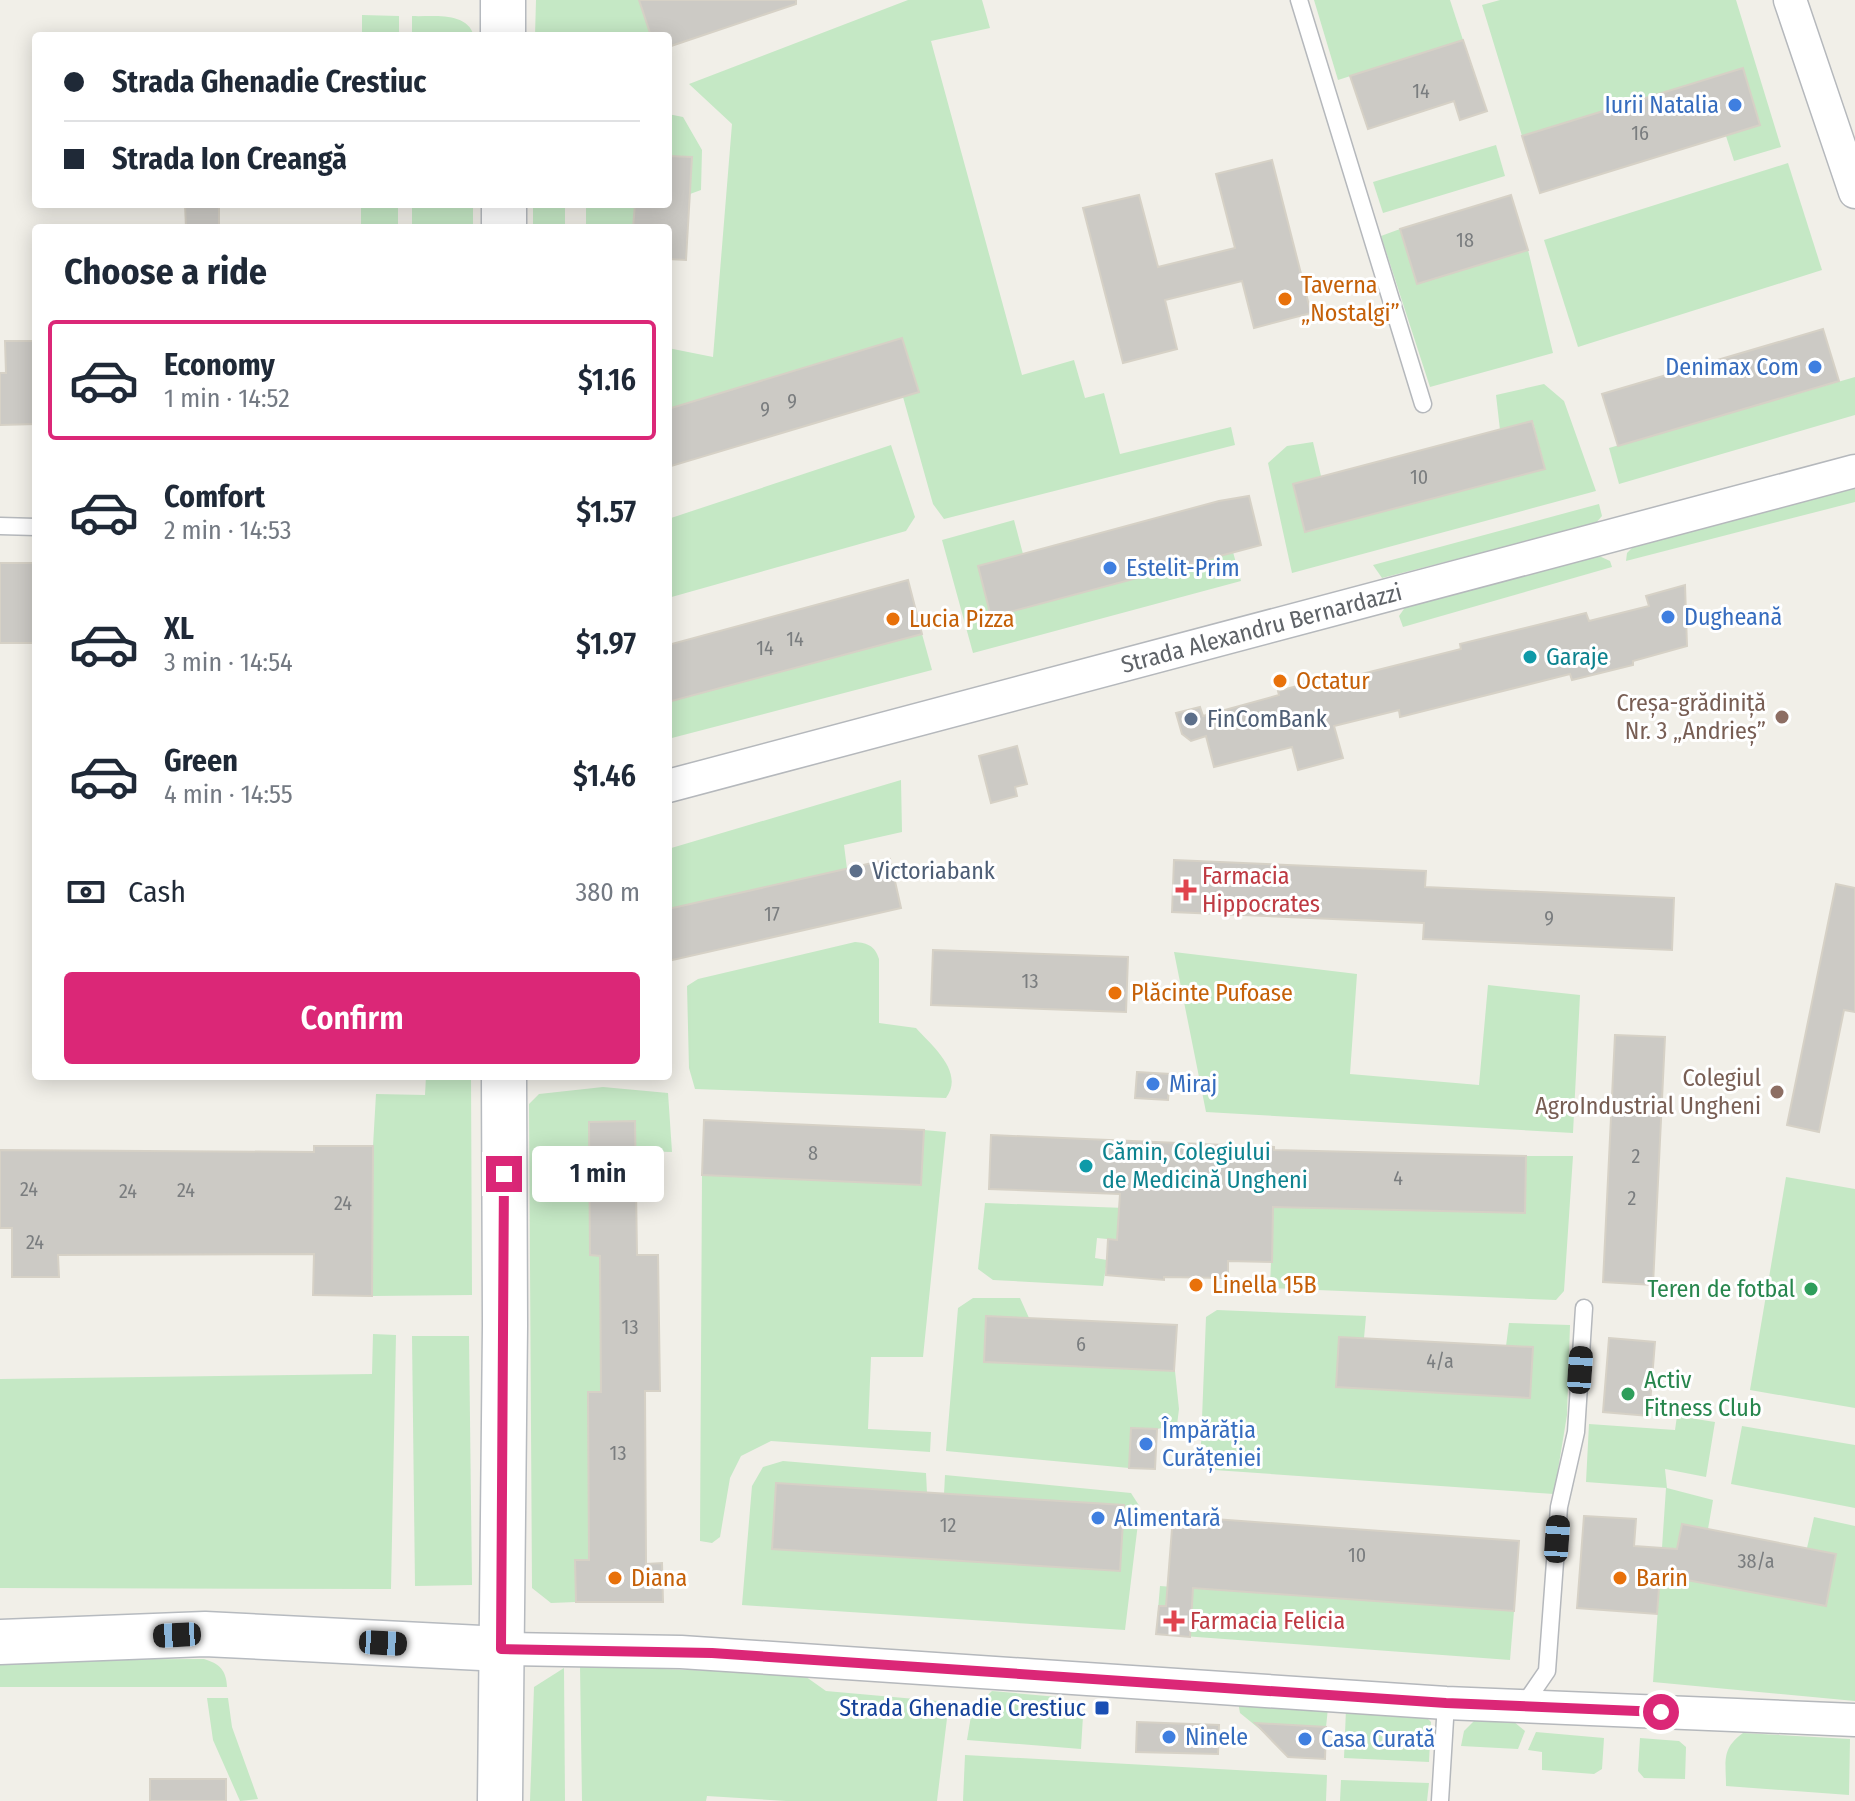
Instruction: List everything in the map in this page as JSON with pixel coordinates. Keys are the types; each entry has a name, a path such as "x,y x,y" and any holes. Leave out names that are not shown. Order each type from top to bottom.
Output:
{"street":[{"path":"503,0 503,32"},
{"path":"1790,0 1855,192"},
{"name":"Strada Alexandru Bernardazzi","path":"672,785 1855,471"},
{"path":"500,1801 504,1080"},
{"path":"0,1642 205,1634 501,1649 681,1652 1446,1703 1855,1720"}],"lane":[{"path":"1299,0 1423,404"},
{"path":"0,526 32,527"},
{"path":"1523,1706 1547,1671 1559,1507 1576,1432 1584,1308"},
{"path":"1440,1801 1446,1703"}],"green space":[{"path":"536,0 642,0 639,1 650,32 535,32"},
{"path":"908,0 982,0 990,28 931,41 1022,375 1074,360 1085,398 1104,393 1120,454 1231,427 1235,445 944,519 933,504 903,397 919,391 902,339 672,408 672,349 713,357 732,124 689,84"},
{"path":"1314,0 1450,0 1463,40 1338,80"},
{"path":"1500,0 1736,0 1781,147 1734,161 1726,136 1760,125 1742,68 1522,136 1482,5"},
{"path":"362,15 399,16 399,32 362,32"},
{"path":"412,16 439,16 464,22 472,32 412,32"},
{"path":"672,115 683,117 702,150 701,190 690,194 692,157 672,156"},
{"path":"1496,145 1505,176 1383,213 1373,182"},
{"path":"1788,163 1822,270 1578,347 1544,240"},
{"path":"361,208 398,208 398,224 361,224"},
{"path":"412,208 473,208 473,224 412,224"},
{"path":"533,208 565,208 565,224 533,224"},
{"path":"586,208 635,208 633,224 586,224"},
{"path":"1400,229 1417,283 1528,250 1553,353 1430,387 1381,236"},
{"path":"1855,377 1855,415 1619,484 1609,448"},
{"path":"1544,384 1564,401 1596,491 1292,573 1268,463 1287,446 1313,442 1321,476 1293,484 1305,531 1545,468 1533,422 1500,430 1496,395"},
{"path":"891,445 915,517 906,531 672,597 672,518"},
{"path":"1855,487 1855,502 1626,561 1627,553 1636,544"},
{"path":"1599,504 1602,516 1595,524 1382,578 1373,565"},
{"path":"1014,520 1023,554 978,566 992,617 1233,552 1241,581 973,653 942,540"},
{"path":"1597,555 1610,561 1612,567 1403,627 1399,616 1406,606"},
{"path":"922,634 932,670 672,738 672,701"},
{"path":"901,780 902,832 844,845 847,869 672,908 672,848"},
{"path":"855,942 870,946 879,959 879,1023 916,1028 930,1043 944,1060 952,1079 946,1098 695,1089 689,1068 687,986 698,979"},
{"path":"1174,952 1357,974 1350,1074 1479,1085 1488,985 1580,995 1573,1133 1206,1112"},
{"path":"426,1080 471,1080 472,1295 372,1296 376,1094 425,1095"},
{"path":"603,1087 668,1093 672,1152 636,1151 635,1121 589,1122 590,1255 600,1256 601,1392 588,1393 589,1526 604,1560 575,1560 576,1602 551,1603 532,1588 529,1104 539,1094"},
{"path":"924,1130 946,1132 923,1357 871,1357 868,1429 931,1432 930,1452 771,1441 741,1456 730,1478 720,1537 712,1543 700,1541 702,1175 921,1185"},
{"path":"1526,1156 1573,1156 1564,1291 1556,1300 1270,1288 1273,1207 1525,1212"},
{"name":"Teren de fotbal","path":"1786,1177 1855,1189 1855,1408 1750,1390"},
{"path":"985,1203 1180,1210 1118,1228 1117,1240 1097,1238 1095,1258 1107,1260 1103,1286 993,1280 978,1269"},
{"path":"973,1298 1020,1298 1029,1318 986,1316 984,1362 1175,1371 1179,1409 1177,1425 1157,1429 1131,1428 1129,1468 946,1451 958,1308"},
{"path":"1217,1310 1366,1316 1364,1338 1339,1337 1336,1386 1530,1398 1533,1348 1506,1346 1509,1323 1570,1325 1567,1415 1554,1494 1200,1469 1206,1317"},
{"path":"373,1334 396,1335 391,1589 0,1588 0,1379 372,1374"},
{"path":"412,1336 469,1336 472,1585 415,1586"},
{"path":"1677,1416 1715,1422 1706,1477 1665,1469 1667,1488 1713,1500 1708,1529 1672,1577 1826,1606 1836,1554 1807,1548 1814,1517 1855,1526 1855,1701 1653,1682 1666,1488 1586,1482 1589,1424 1675,1430"},
{"path":"1742,1426 1855,1445 1855,1508 1731,1484"},
{"path":"783,1461 926,1473 927,1493 773,1549 1119,1571 1123,1505 944,1494 945,1475 1131,1493 1140,1507 1125,1630 742,1605 752,1486 763,1467"},
{"path":"1160,1586 1514,1611 1510,1660 1156,1634"},
{"path":"204,1659 221,1668 227,1687 0,1687 0,1660"},
{"path":"580,1666 802,1674 826,1691 949,1702 937,1801 786,1801 707,1796 706,1801 582,1801"},
{"path":"564,1668 565,1801 530,1801 534,1687"},
{"path":"992,1691 1058,1697 1062,1713 1083,1716 1081,1749 967,1740 972,1710"},
{"path":"207,1698 228,1698 232,1727 258,1799 240,1801 213,1740"},
{"path":"1238,1702 1328,1708 1326,1727 1268,1724 1267,1735 1240,1713"},
{"path":"1346,1709 1422,1713 1431,1722 1429,1762 1344,1758"},
{"path":"1478,1717 1508,1717 1525,1731 1518,1749 1461,1746 1464,1731"},
{"path":"1536,1732 1604,1738 1602,1769 1594,1774 1542,1770 1542,1752 1528,1750"},
{"path":"1743,1733 1850,1739 1849,1795 1726,1786 1728,1750"},
{"path":"1640,1738 1679,1741 1686,1747 1685,1779 1644,1778 1638,1771"},
{"path":"965,1755 1327,1775 1326,1801 963,1801"},
{"path":"1341,1780 1429,1783 1427,1801 1340,1801"}],"building":[{"path":"639,0 796,0 796,4 672,46 672,32 650,32"},
{"path":"1463,40 1487,111 1460,120 1454,101 1368,129 1350,76"},
{"path":"1743,68 1760,125 1540,193 1522,136"},
{"path":"672,156 692,157 686,260 672,259 672,224 633,224 635,208 672,208"},
{"path":"1272,160 1311,313 1254,328 1242,281 1165,300 1177,349 1123,363 1083,208 1139,195 1158,267 1235,248 1216,174"},
{"path":"1511,195 1528,250 1417,284 1400,229"},
{"path":"185,208 219,208 219,224 186,224"},
{"path":"1823,329 1839,381 1618,446 1602,394"},
{"path":"902,338 919,392 672,466 672,408"},
{"path":"5,341 32,341 32,424 0,425 0,373 6,373"},
{"path":"1532,421 1545,469 1305,532 1293,484"},
{"path":"1249,496 1261,545 991,617 978,566 1219,501"},
{"path":"0,563 32,563 32,643 0,643"},
{"path":"908,580 922,634 672,701 672,644"},
{"path":"1685,585 1687,646 1633,661 1633,665 1572,680 1570,674 1400,717 1399,710 1334,726 1343,758 1298,770 1292,747 1214,767 1206,736 1191,741 1182,734 1176,713 1200,707 1203,716 1279,695 1278,691 1309,683 1310,687 1461,649 1460,644 1586,613 1589,621 1649,606 1646,596"},
{"path":"1017,746 1027,784 1015,787 1017,796 991,803 979,756"},
{"path":"890,859 901,908 672,960 672,908"},
{"path":"1174,860 1426,871 1425,887 1674,898 1672,950 1423,939 1424,923 1172,912"},
{"path":"1836,884 1855,888 1855,1012 1844,1010 1819,1132 1787,1125"},
{"path":"933,950 1128,957 1126,1012 931,1005"},
{"path":"1615,1035 1665,1037 1653,1285 1603,1282"},
{"path":"1137,1072 1170,1074 1168,1100 1135,1098"},
{"path":"704,1120 924,1130 921,1185 702,1175"},
{"path":"635,1121 637,1255 658,1255 660,1391 645,1391 646,1564 662,1563 663,1602 576,1602 575,1560 589,1560 588,1392 601,1392 600,1256 590,1255 589,1122"},
{"path":"991,1135 1274,1147 1274,1150 1526,1156 1525,1213 1273,1207 1272,1262 1228,1261 1228,1278 1164,1277 1164,1280 1106,1275 1108,1239 1117,1240 1120,1194 989,1189"},
{"path":"314,1146 373,1146 372,1296 313,1295 314,1254 58,1255 59,1277 12,1277 12,1228 0,1228 0,1150 314,1152"},
{"path":"986,1316 1177,1325 1174,1371 984,1362"},
{"path":"1339,1337 1533,1347 1530,1398 1336,1387"},
{"path":"1609,1338 1655,1342 1649,1416 1603,1412"},
{"path":"1131,1428 1157,1429 1155,1469 1129,1468"},
{"path":"776,1483 1124,1505 1120,1571 772,1549"},
{"path":"1173,1516 1519,1541 1514,1611 1193,1588 1190,1637 1156,1634 1159,1606 1166,1606"},
{"path":"1584,1516 1636,1519 1634,1546 1677,1549 1682,1524 1836,1554 1826,1606 1660,1575 1657,1614 1577,1608"},
{"path":"1137,1722 1219,1725 1218,1754 1136,1752"},
{"path":"1255,1723 1326,1727 1325,1759 1288,1757"},
{"path":"150,1779 226,1779 226,1801 150,1801"}],"place":[{"name":"Iurii Natalia","path":"1735,105"},
{"name":"Taverna „Nostalgi”","path":"1285,299"},
{"name":"Denimax Com","path":"1815,367"},
{"name":"Estelit-Prim","path":"1110,568"},
{"name":"Dugheană","path":"1668,617"},
{"name":"Lucia Pizza","path":"893,619"},
{"name":"Garaje","path":"1530,657"},
{"name":"Octatur","path":"1280,681"},
{"name":"Creșa-grădiniță Nr. 3 „Andrieș”","path":"1782,717"},
{"name":"FinComBank","path":"1191,719"},
{"name":"Victoriabank","path":"856,871"},
{"name":"Farmacia Hippocrates","path":"1186,890"},
{"name":"Plăcinte Pufoase","path":"1115,993"},
{"name":"Miraj","path":"1153,1084"},
{"name":"Colegiul AgroIndustrial Ungheni","path":"1777,1092"},
{"name":"Cămin, Colegiului de Medicină Ungheni","path":"1086,1166"},
{"name":"Linella 15B","path":"1196,1285"},
{"name":"Teren de fotbal","path":"1811,1289"},
{"name":"Activ Fitness Club","path":"1628,1394"},
{"name":"Împărăția Curățeniei","path":"1146,1444"},
{"name":"Alimentară","path":"1098,1518"},
{"name":"Diana","path":"615,1578"},
{"name":"Barin","path":"1620,1578"},
{"name":"Farmacia Felicia","path":"1174,1621"},
{"name":"Strada Ghenadie Crestiuc","path":"1102,1708"},
{"name":"Ninele","path":"1169,1737"},
{"name":"Casa Curată","path":"1305,1739"}],"route":[{"path":"504,1174 501,1649 712,1653 1446,1703 1661,1712"}]}
